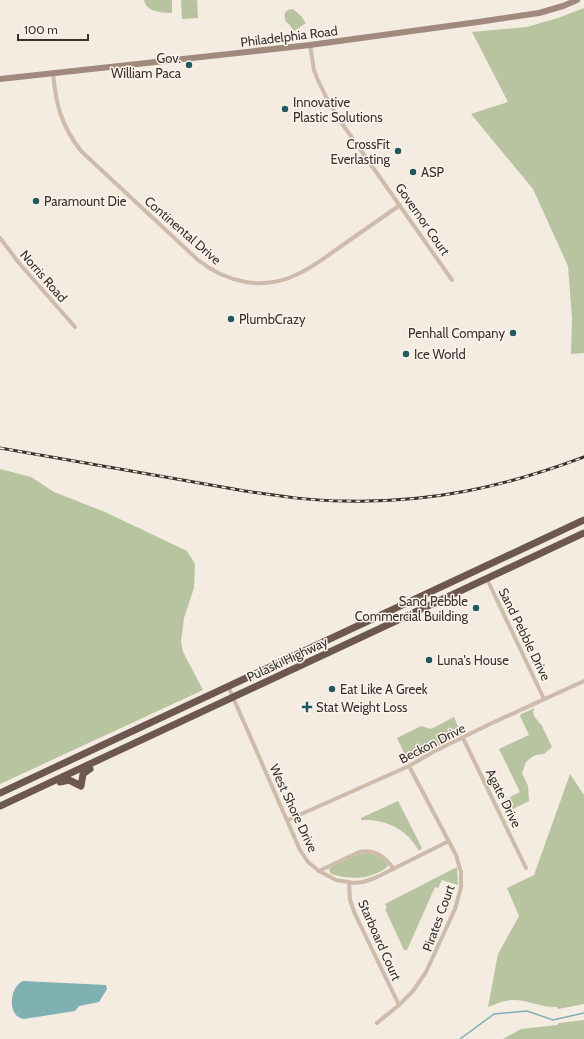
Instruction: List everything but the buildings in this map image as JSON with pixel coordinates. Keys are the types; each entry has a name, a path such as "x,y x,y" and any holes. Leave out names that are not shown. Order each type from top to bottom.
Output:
{"highway":[{"name":"Pulaski Highway","path":"0,793 584,520"},
{"name":"Pulaski Highway","path":"0,806 584,533"},
{"path":"19,798 31,796 64,780 69,780 81,786 83,774 86,771 110,760 113,754"}],"main road":[{"name":"Philadelphia Road","path":"0,79 310,45 528,15 551,10 577,0"}],"street":[{"name":"Governor Court","path":"310,45 314,70 328,101 452,280"},
{"name":"Continental Drive","path":"53,73 60,115 71,138 81,151 198,260 208,268 225,276 242,281 260,283 276,282 297,275 314,265 400,205"},
{"name":"Norris Road","path":"0,238 26,273 75,327"},
{"name":"Sand Pebble Drive","path":"487,579 544,698"},
{"name":"Beckon Drive","path":"288,820 409,766 433,752 544,698 584,681"},
{"name":"West Shore Drive","path":"228,686 305,858 319,872 336,880 348,882 369,880 394,869 448,840"},
{"name":"Agate Drive","path":"463,738 526,868"},
{"name":"Pirates Court","path":"377,1023 413,991 426,972 458,901 461,887 461,872 456,854 409,766"},
{"path":"319,872 355,854 365,851 376,852 381,855 394,869"},
{"name":"Starboard Court","path":"348,882 350,900 399,1005"}],"green space":[{"path":"144,0 172,0 172,13 155,11 145,4"},
{"path":"181,0 197,0 198,18 182,19"},
{"path":"584,8 584,353 571,354 572,319 568,266 533,189 471,114 508,102 472,32 527,27 558,18"},
{"path":"293,9 306,23 294,31 286,22 285,17 286,11"},
{"path":"0,469 31,477 54,492 105,512 187,551 195,564 194,588 184,618 181,642 183,652 203,690 0,784"},
{"path":"535,708 533,711 534,716 542,726 552,747 544,754 536,755 526,762 522,773 528,786 529,801 509,811 504,800 520,792 499,749 529,735 520,716 521,714"},
{"path":"454,717 460,731 465,729 466,732 408,761 397,738 421,726 431,729"},
{"path":"570,774 584,795 584,1004 558,1009 557,1007 513,1000 503,1001 488,1007 498,954 519,916 507,888 534,875"},
{"path":"398,801 422,848 419,851 414,843 402,831 395,827 379,821 361,820 361,818"},
{"path":"367,853 379,856 388,864 388,866 382,871 361,878 331,874 329,870 331,867 359,854"},
{"path":"457,867 458,885 442,880 438,888 435,887 407,950 404,950 385,909 387,908 385,904"},
{"path":"584,1020 584,1039 503,1039 521,1029"}],"water":[{"path":"23,981 106,985 107,989 99,1002 79,1006 75,1011 24,1019 15,1013 12,1002 15,989 18,984"}],"waterway":[{"path":"460,1039 494,1014 527,1011 553,1020 584,1013"}],"railway":[{"path":"0,448 245,491 332,501 407,499 467,491 525,477 584,457"}],"place":[{"name":"Gov. William Paca","path":"189,65"},
{"name":"Innovative Plastic Solutions","path":"285,109"},
{"name":"CrossFit Everlasting","path":"398,151"},
{"name":"ASP","path":"413,172"},
{"name":"Paramount Die","path":"36,201"},
{"name":"PlumbCrazy","path":"231,319"},
{"name":"Penhall Company","path":"513,333"},
{"name":"Ice World","path":"406,354"},
{"name":"Sand Pebble Commercial Building","path":"476,608"},
{"name":"Luna's House","path":"429,660"},
{"name":"Eat Like A Greek","path":"332,689"},
{"name":"Stat Weight Loss","path":"307,707"}]}
